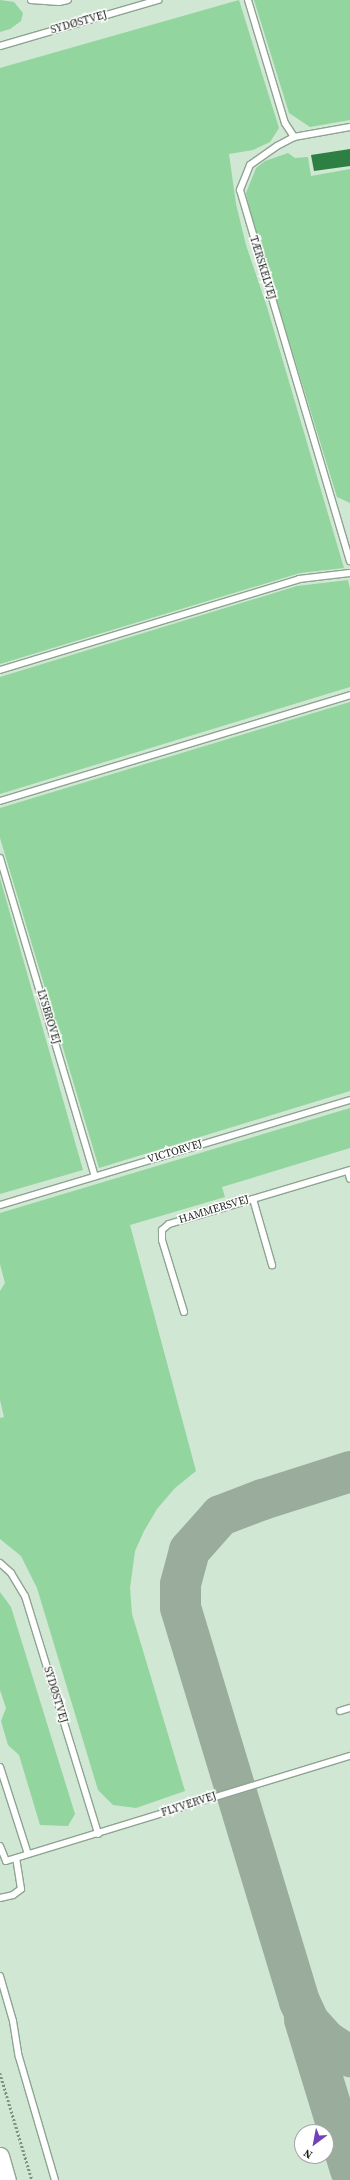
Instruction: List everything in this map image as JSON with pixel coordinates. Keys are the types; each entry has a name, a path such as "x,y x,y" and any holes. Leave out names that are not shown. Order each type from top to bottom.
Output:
{"street":[{"path":"0,2156 7,2180"}],"lane":[{"path":"30,0 59,2 68,0"},
{"name":"SYDØSTVEJ","path":"0,46 158,0"},
{"path":"248,0 285,122 294,137 350,127"},
{"name":"TÆRSKELVEJ","path":"294,137 250,165 240,190 350,561"},
{"path":"0,670 299,579 350,573"},
{"path":"0,801 350,695"},
{"name":"LYSBROVEJ","path":"0,858 95,1176"},
{"name":"VICTORVEJ","path":"0,1205 350,1100"},
{"path":"349,1171 350,1179"},
{"name":"HAMMERSVEJ","path":"184,1312 162,1240 162,1230 169,1224 349,1171"},
{"path":"253,1199 272,1265"},
{"name":"SYDØSTVEJ","path":"0,1563 11,1573 25,1596 98,1834"},
{"path":"340,1711 350,1708"},
{"name":"FLYVERVEJ","path":"16,1858 350,1756"},
{"path":"0,1767 28,1854"},
{"path":"0,1846 6,1861 16,1858 21,1889 13,1895 0,1898"},
{"path":"0,1976 13,2021 19,2057 56,2180"}],"path":[{"path":"0,2073 32,2180"}],"green space":[{"path":"0,0 14,2 23,13 21,21 10,29 0,32"},
{"path":"239,0 279,128 270,142 253,150 229,154 236,204 246,245 267,307 344,568 300,573 0,664 0,68"},
{"path":"254,0 350,0 350,120 310,127 289,113"},
{"path":"288,153 295,158 308,157 311,176 350,169 350,503 337,497 251,217 246,193 256,168 265,161"},
{"path":"348,580 350,589 350,687 0,794 0,677 297,586"},
{"path":"350,702 350,1091 99,1168 0,838 0,808"},
{"path":"0,878 83,1170 0,1194"},
{"path":"350,1108 350,1148 222,1187 225,1197 130,1225 196,1471 175,1488 157,1509 144,1531 135,1551 130,1588 132,1614 185,1791 136,1808 113,1805 98,1790 37,1588 21,1556 0,1539 0,1418 4,1417 0,1400 0,1291 5,1283 0,1264 0,1213"},
{"path":"0,1592 11,1607 75,1814 68,1826 40,1825 19,1755 8,1745 1,1721 6,1708 0,1690"}],"building":[{"path":"350,149 350,166 314,171 311,155"}],"taxiway":[{"path":"350,1471 262,1499 220,1515 189,1550 180,1584 180,1607 299,2001 309,2022 325,2040 350,2056"},
{"path":"304,2019 350,2169"}]}
